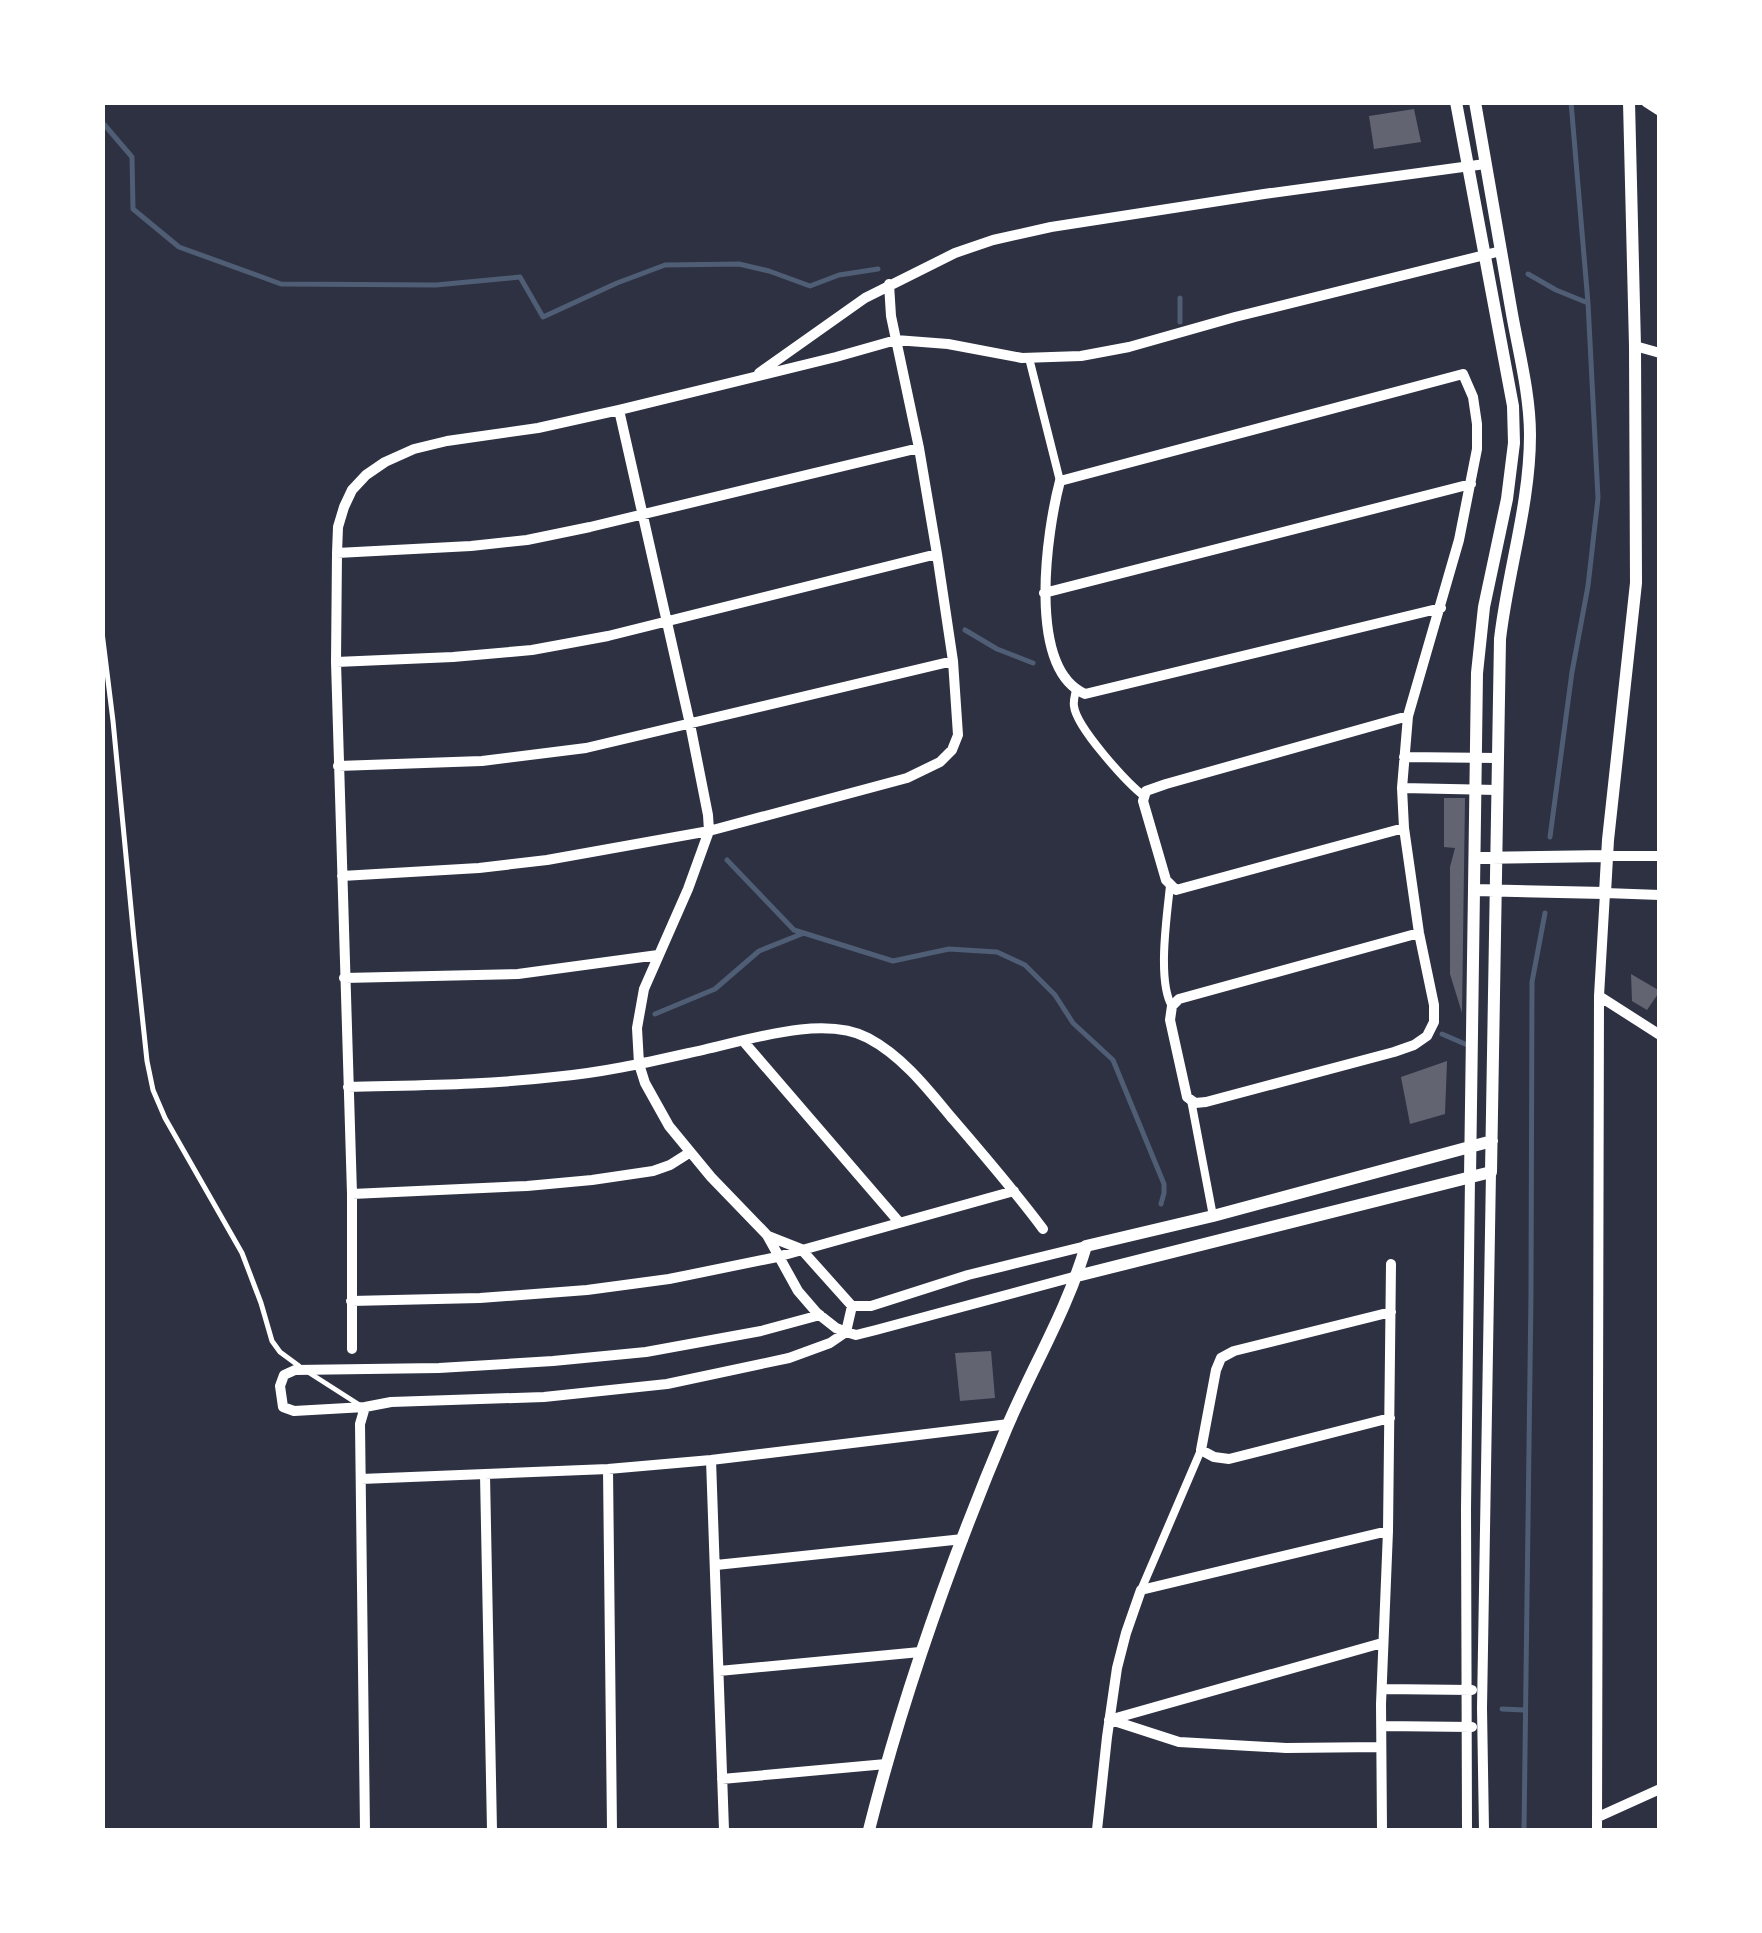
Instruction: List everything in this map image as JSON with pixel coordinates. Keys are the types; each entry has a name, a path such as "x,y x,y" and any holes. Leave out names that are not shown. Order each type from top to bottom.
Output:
{"street":[{"path":"1456,102 1504,351 1514,443 1507,499 1484,606 1478,673 1471,996 1467,1830"},
{"path":"1475,102 1530,430 1523,516 1504,598 1500,639 1497,790 1503,891 1491,1172 1484,1830"},
{"path":"1598,1830 1598,996 1607,856 1636,583 1629,102"},
{"path":"1646,102 1660,111"},
{"path":"756,376 888,284 993,240 1051,227 1264,194 1485,164"},
{"path":"352,1348 352,1194 336,662 337,553 344,507 352,490 366,475 414,449 619,410 896,340 948,344 1029,358 1081,356 1501,252"},
{"path":"342,876 530,862 708,831 907,778 940,762 952,750 958,734 953,661 888,284"},
{"path":"1635,346 1660,353"},
{"path":"1029,358 1060,481 1047,550 1044,593 1054,652 1065,678 1076,690 1085,694 1095,692 1440,608"},
{"path":"1060,481 1464,374 1472,397 1478,450 1459,540 1408,716 1402,788 1404,828 1434,1022 1427,1036 1394,1052 1206,1102 1191,1100"},
{"path":"619,410 708,815 706,842 644,989 638,1064 655,1104 689,1152 768,1236 798,1292 820,1316 846,1332 876,1330 1491,1172"},
{"path":"337,553 527,540 919,448"},
{"path":"1044,593 1471,484"},
{"path":"336,662 532,650 666,622 937,554"},
{"path":"338,766 482,761 586,748 953,661"},
{"path":"1076,690 1073,704 1080,721 1126,783 1144,796"},
{"path":"1404,828 1176,890 1166,880 1143,806 1146,792 1166,784 1408,716"},
{"path":"1404,757 1497,758"},
{"path":"1402,788 1497,790"},
{"path":"1475,858 1660,856"},
{"path":"1170,886 1165,987 1213,1216"},
{"path":"1475,890 1660,895"},
{"path":"1172,1006 1186,996 1420,934"},
{"path":"344,978 518,974 658,955"},
{"path":"1598,996 1660,1035"},
{"path":"348,1087 503,1082 601,1072 794,1029 851,1031 868,1037 917,1077 1042,1229"},
{"path":"744,1042 899,1222"},
{"path":"768,1236 801,1249 852,1306 860,1308 968,1276 1213,1216 1492,1141"},
{"path":"352,1194 592,1180 653,1172 689,1152"},
{"path":"351,1302 480,1298 670,1279 778,1256 1014,1191"},
{"path":"869,1830 920,1652 1008,1424 1061,1315 1086,1246"},
{"path":"1382,1830 1382,1642 1388,1531 1392,1264"},
{"path":"820,1316 646,1352 439,1368 303,1369 284,1375 280,1386 283,1407 294,1412 365,1408 391,1402 544,1396 667,1384 790,1358 830,1343 846,1332 852,1306"},
{"path":"1097,1830 1121,1650 1141,1590 1201,1450 1221,1358 1234,1351 1391,1312"},
{"path":"365,1408 360,1424 365,1830"},
{"path":"1201,1450 1214,1457 1230,1458 1390,1418"},
{"path":"361,1479 608,1469 1008,1424"},
{"path":"711,1460 724,1830"},
{"path":"608,1469 612,1830"},
{"path":"485,1475 492,1830"},
{"path":"1141,1590 1388,1531"},
{"path":"716,1565 963,1538"},
{"path":"1109,1720 1382,1642"},
{"path":"719,1671 920,1652"},
{"path":"1382,1689 1483,1690"},
{"path":"1109,1720 1179,1742 1268,1748 1381,1746"},
{"path":"1382,1726 1483,1726"},
{"path":"722,1779 886,1764"},
{"path":"1598,1817 1660,1789"}],"lane":[{"path":"102,632 153,1090 174,1135 242,1253 272,1340 280,1352 303,1369 365,1408"}],"building":[{"path":"1414,109 1421,142 1374,149 1369,116"},
{"path":"1444,798 1465,798 1462,1013 1450,974 1450,867 1455,848 1444,847"},
{"path":"1631,974 1660,991 1647,1010 1632,1001"},
{"path":"1447,1061 1445,1114 1410,1124 1401,1077"},
{"path":"991,1351 995,1398 960,1401 955,1353"}],"waterway":[{"path":"1550,837 1598,498 1588,303 1571,102"},
{"path":"102,122 132,157 133,209 179,247 281,284 436,285 520,277 543,317 665,265 739,264 810,286 839,275 878,269"},
{"path":"1528,274 1588,303"},
{"path":"1180,298 1180,322"},
{"path":"965,630 997,649 1033,663"},
{"path":"727,860 794,930 893,961 949,949 997,952 1025,965 1055,995 1073,1023 1113,1060 1164,1184 1161,1204"},
{"path":"1524,1830 1532,982 1545,913"},
{"path":"655,1014 715,989 759,951 804,933"},
{"path":"1442,1034 1465,1044"},
{"path":"1502,1709 1524,1710"}]}
